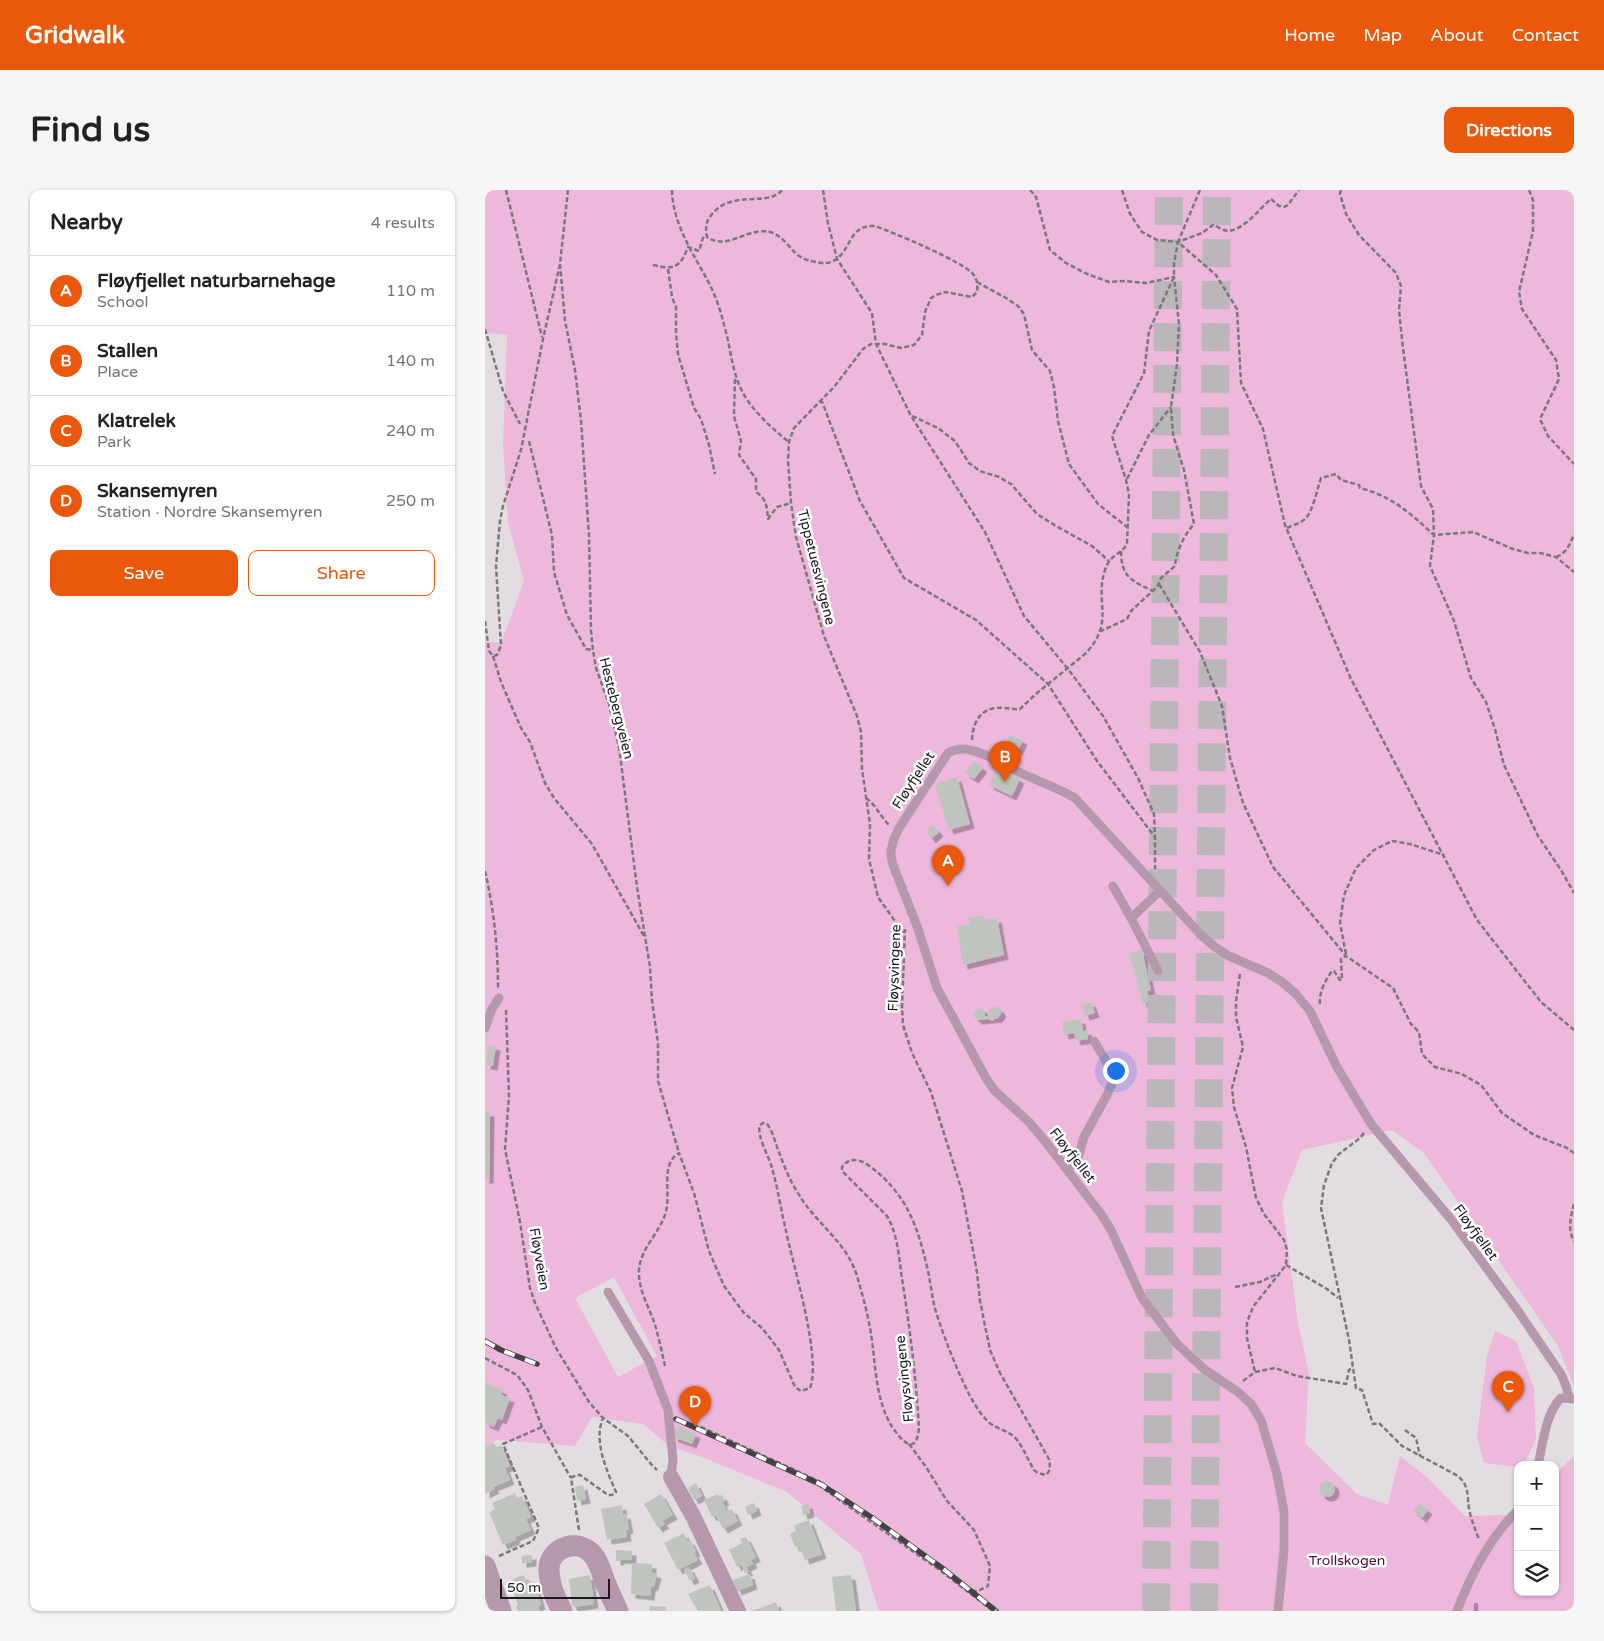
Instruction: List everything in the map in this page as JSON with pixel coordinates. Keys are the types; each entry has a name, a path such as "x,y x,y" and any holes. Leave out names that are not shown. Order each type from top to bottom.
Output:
{"street":[{"path":"671,1477 693,1516 737,1611"},
{"path":"561,1611 550,1579 549,1565 555,1554 567,1546 582,1546 593,1554 618,1611"},
{"path":"490,1562 501,1611"}],"lane":[{"name":"Fløyfjellet","path":"1278,1611 1285,1530 1281,1492 1261,1420 1251,1404 1190,1358 1165,1330 1141,1298 1111,1230 1068,1169 1029,1122 1003,1099 987,1080 937,988 917,926 891,856 892,844 899,828 948,753 962,748 984,754 1018,772 1062,790 1075,798 1215,948 1241,962 1268,973 1283,982 1296,994 1310,1011 1337,1067 1371,1124 1450,1218 1561,1374 1571,1398 1561,1398 1553,1410 1539,1461"},
{"path":"1113,886 1158,971"},
{"path":"1131,918 1158,888"},
{"path":"485,1028 491,1009 499,998"},
{"path":"1068,1169 1078,1158 1084,1137 1115,1076 1094,1041"},
{"path":"608,1292 649,1361 668,1410 673,1460 671,1477"},
{"path":"1457,1611 1483,1553 1514,1515"}],"path":[{"path":"506,190 543,339"},
{"path":"493,656 497,655 501,646 496,566 500,521 521,450 543,339 561,264 568,190"},
{"path":"672,190 672,200 680,229 688,247 711,286 725,326 735,378 734,416 741,441 739,456 756,479 757,492 767,506 768,519 777,506 791,503"},
{"path":"782,190 769,198 745,198 723,204 706,223 707,237 711,240 727,242 754,232 772,233 780,237 800,258 825,264 837,259 861,227 875,226 959,264 972,273 977,282 977,292 972,297 945,292 931,298 925,312 922,335 914,345 901,348 877,344"},
{"path":"823,190 837,259 871,313 877,344 911,416 985,532 1024,616 1068,669 1103,716 1138,778 1155,814 1158,888"},
{"path":"1030,190 1036,197 1050,250 1066,263 1087,274 1109,282 1146,283 1174,277"},
{"path":"1122,190 1130,214 1142,232 1157,240 1178,242 1202,233 1213,225 1223,230 1235,230 1250,220 1271,199 1279,206 1284,207 1288,205 1299,190"},
{"path":"1101,631 1127,618 1131,611 1159,584 1161,578 1175,566 1175,560 1183,539 1194,522 1184,470 1173,434 1171,407 1177,364 1179,324 1174,262 1178,242 1200,190"},
{"path":"1341,190 1340,194 1346,214 1359,235 1396,273 1401,286 1399,310 1421,486 1433,509 1434,535 1430,566 1454,621 1471,678 1486,702 1504,766 1538,836 1574,893"},
{"path":"1529,190 1533,200 1533,231 1519,292 1522,309 1556,360 1559,379 1540,419 1548,436 1574,464"},
{"path":"688,247 699,251 703,238 707,234"},
{"path":"1178,242 1216,275 1237,310 1241,382 1263,429 1287,528 1351,679 1477,920 1541,1002 1574,1030"},
{"path":"653,265 668,269 677,265 684,258 688,247"},
{"name":"Hestebergveien","path":"561,264 565,321 575,370 581,421 589,535 593,650 596,668 609,704 619,747 650,967 651,1001 658,1043 659,1082 679,1153"},
{"path":"668,269 672,297 676,307 676,333 679,354 693,408 701,419 709,445 715,474"},
{"path":"971,750 976,718 993,708 1020,709 1091,648 1101,631 1103,618 1101,585 1109,560 1127,544 1129,494 1111,436 1144,373 1149,331 1174,277"},
{"path":"977,282 1007,298 1018,306 1024,314 1032,350 1050,371 1055,387 1057,421 1069,464 1099,504 1127,527"},
{"path":"485,329 503,391 520,424"},
{"name":"Tippetuesvingene","path":"877,344 871,344 863,348 834,387 794,428 789,442 788,460 796,537 824,636 857,716 861,732 862,769 870,824 869,859 878,898 904,936"},
{"path":"735,378 747,399 769,426 789,442"},
{"path":"821,399 860,501 904,578 976,620 1048,684 1097,761 1155,838"},
{"path":"1126,480 1149,435 1171,407"},
{"path":"911,416 938,428 955,441 969,463 1011,484 1037,514 1092,546 1109,560"},
{"path":"529,442 552,535 554,572 567,615 586,649 593,650"},
{"path":"1287,528 1305,519 1312,507 1321,478 1336,474 1341,480 1359,485 1360,488 1372,491 1404,507 1434,535 1473,532 1513,549 1556,557 1574,572"},
{"path":"1556,557 1568,549 1574,534"},
{"path":"1121,551 1121,564 1126,576 1137,584 1153,591"},
{"path":"1159,584 1200,652 1222,706 1230,758 1243,803 1273,867 1347,956 1393,988 1411,1024 1419,1032 1422,1054 1435,1067 1462,1074 1481,1085 1502,1113 1534,1135 1567,1148 1574,1153"},
{"path":"485,621 489,652 493,656 501,682 529,742 545,783 554,798 592,844 645,939"},
{"path":"866,798 875,804 887,823 899,828"},
{"path":"1347,956 1340,923 1344,894 1356,868 1374,850 1392,841 1410,844 1444,856"},
{"name":"Fløyveien","path":"485,871 491,897 498,951 499,998 506,1005 509,1096 505,1149 506,1162 520,1222 530,1288 541,1319 580,1390 603,1418 628,1436 657,1470 671,1477"},
{"name":"Fløysvingene","path":"679,1153 694,1193 709,1251 724,1286 744,1313 762,1328 779,1350 795,1387 801,1391 807,1390 813,1381 813,1372 807,1325 772,1168 759,1129 763,1123 770,1127 797,1192 806,1207 839,1242 853,1265 870,1327 875,1379 882,1404 898,1436 903,1443 909,1444 918,1438 918,1409 907,1309 896,1240 892,1224 887,1216 843,1171 842,1167 845,1163 855,1159 862,1161 890,1184 909,1210 916,1224 936,1312 959,1374 977,1408 993,1425 1007,1431 1017,1440 1030,1464 1038,1473 1046,1475 1050,1466 1038,1438 1000,1373 990,1350 962,1191 931,1092 912,1053 903,1025 901,1008 904,936 908,903"},
{"path":"1316,1022 1321,1012 1319,998 1325,980 1334,970 1342,980 1341,959 1347,956"},
{"path":"1241,962 1236,1000 1236,1017 1243,1047 1233,1088 1234,1107 1246,1147 1256,1198 1264,1214 1284,1240 1287,1250 1286,1265 1253,1307 1247,1322 1247,1338 1255,1372"},
{"path":"1371,1124 1360,1138 1339,1154 1331,1163 1324,1185 1321,1208 1356,1388 1362,1390 1373,1424 1379,1423 1403,1446 1464,1481 1467,1488 1470,1512 1483,1553"},
{"path":"665,1374 655,1326 640,1284 639,1273 644,1252 666,1212 668,1167 671,1159 679,1153"},
{"path":"1574,1204 1570,1220 1571,1236 1574,1241"},
{"path":"1286,1265 1327,1289 1339,1299"},
{"path":"1235,1287 1260,1282 1278,1274"},
{"path":"485,1358 517,1375 528,1390 542,1426 571,1478 582,1546"},
{"path":"1233,1389 1255,1372 1275,1368 1297,1376 1346,1384 1349,1370 1353,1367"},
{"path":"571,1478 580,1475 608,1495 615,1494 601,1447 599,1429 603,1418"},
{"path":"490,1562 533,1541 539,1528 503,1444 542,1426"},
{"path":"701,1428 823,1483 821,1487 877,1525 993,1611"},
{"path":"1405,1430 1416,1438 1420,1456"},
{"path":"909,1444 947,1501 974,1530 990,1566 987,1586 972,1594"}],"green space":[{"name":"Trollskogen","path":"485,190 1574,190 1574,1387 1558,1346 1424,1153 1392,1130 1302,1150 1282,1202 1298,1323 1309,1373 1305,1443 1357,1494 1388,1505 1400,1456 1428,1478 1465,1516 1510,1515 1514,1512 1514,1596 1559,1596 1559,1470 1574,1456 1574,1611 879,1611 861,1554 787,1492 702,1457 669,1446 643,1424 592,1417 575,1446 497,1440 485,1448 485,642 501,643 524,581 508,522 503,445 507,335 485,333","holes":["614,1277 657,1356 618,1377 575,1298"]},
{"path":"1495,1331 1516,1341 1534,1388 1536,1439 1526,1461 1514,1461 1514,1467 1484,1463 1477,1437 1487,1356"}],"building":[{"path":"1009,735 1023,740 1018,751 1005,745"},
{"path":"974,761 983,768 974,779 965,773"},
{"path":"995,771 1002,774 1003,771 1020,779 1012,796 989,785"},
{"path":"957,777 970,824 949,830 935,784"},
{"path":"933,825 939,832 931,839 926,831"},
{"path":"983,915 984,921 997,918 1004,955 963,965 957,926 970,924 968,918"},
{"path":"1142,950 1151,990 1147,991 1150,1002 1143,1004 1129,953"},
{"path":"1091,1002 1095,1013 1085,1016 1082,1005"},
{"path":"993,1007 1001,1010 998,1018 978,1020 974,1017 977,1009 982,1008 985,1016 990,1016 989,1010"},
{"path":"1081,1019 1083,1031 1087,1030 1088,1039 1076,1041 1074,1033 1064,1035 1062,1022"},
{"path":"489,1045 496,1046 493,1066 486,1065"},
{"path":"485,1112 490,1112 489,1179 485,1179"},
{"path":"485,1383 503,1390 501,1395 510,1398 502,1420 498,1418 494,1427 485,1423"},
{"path":"677,1426 696,1434 692,1444 673,1437"},
{"path":"494,1443 496,1447 501,1445 510,1466 505,1468 510,1480 493,1487 495,1489 485,1494 485,1447"},
{"path":"1324,1481 1330,1481 1335,1486 1333,1495 1324,1497 1319,1492 1319,1486"},
{"path":"696,1483 702,1496 694,1500 688,1488"},
{"path":"583,1485 586,1499 577,1501 575,1487"},
{"path":"515,1493 517,1498 522,1496 531,1517 526,1519 531,1530 515,1537 516,1540 503,1545 489,1512 495,1509 492,1503"},
{"path":"661,1494 673,1515 662,1521 665,1524 658,1528 644,1504"},
{"path":"718,1494 719,1496 722,1495 725,1501 722,1502 727,1511 732,1509 738,1521 723,1529 716,1515 712,1517 704,1500"},
{"path":"754,1503 757,1511 748,1515 745,1507"},
{"path":"1419,1503 1428,1510 1422,1518 1413,1511"},
{"path":"808,1504 810,1513 803,1515 801,1506"},
{"path":"622,1505 623,1515 626,1514 629,1529 626,1530 627,1537 607,1540 601,1509"},
{"path":"809,1520 822,1554 805,1560 799,1546 795,1547 790,1534 796,1531 794,1525"},
{"path":"684,1533 687,1541 690,1540 698,1560 678,1570 664,1543"},
{"path":"746,1537 756,1557 751,1560 753,1564 746,1567 749,1571 745,1573 741,1564 737,1567 729,1550 742,1543 740,1539"},
{"path":"616,1550 632,1551 632,1560 620,1559 620,1561 616,1561"},
{"path":"532,1555 532,1562 522,1563 522,1556"},
{"path":"632,1563 652,1564 652,1572 657,1574 654,1586 651,1587 650,1596 631,1594"},
{"path":"689,1567 695,1578 690,1581 684,1570"},
{"path":"750,1574 753,1585 737,1591 733,1580"},
{"path":"524,1575 526,1582 530,1581 532,1587 535,1585 541,1605 538,1606 540,1611 518,1611 516,1606 518,1605 511,1587 515,1586 513,1579"},
{"path":"590,1575 594,1604 574,1607 572,1605 569,1579"},
{"path":"851,1575 856,1611 836,1611 832,1577"},
{"path":"710,1585 721,1611 698,1611 688,1594"},
{"path":"776,1602 779,1611 752,1611"},
{"path":"650,1606 666,1607 666,1611 650,1611"}],"waterway":[{"path":"1476,1605 1476,1611"}],"tunnel":[{"path":"1156,1611 1169,190"},
{"path":"1204,1611 1217,190"}],"railway":[{"path":"485,1341 501,1350 537,1364"},
{"path":"676,1419 822,1485 871,1517 942,1568 996,1611"}],"place":[{"name":"Stallen","path":"1005,782"},
{"name":"Fløyfjellet naturbarnehage","path":"948,886"},
{"name":"Klatrelek","path":"1508,1412"},
{"name":"Skansemyren","path":"695,1427"}]}
